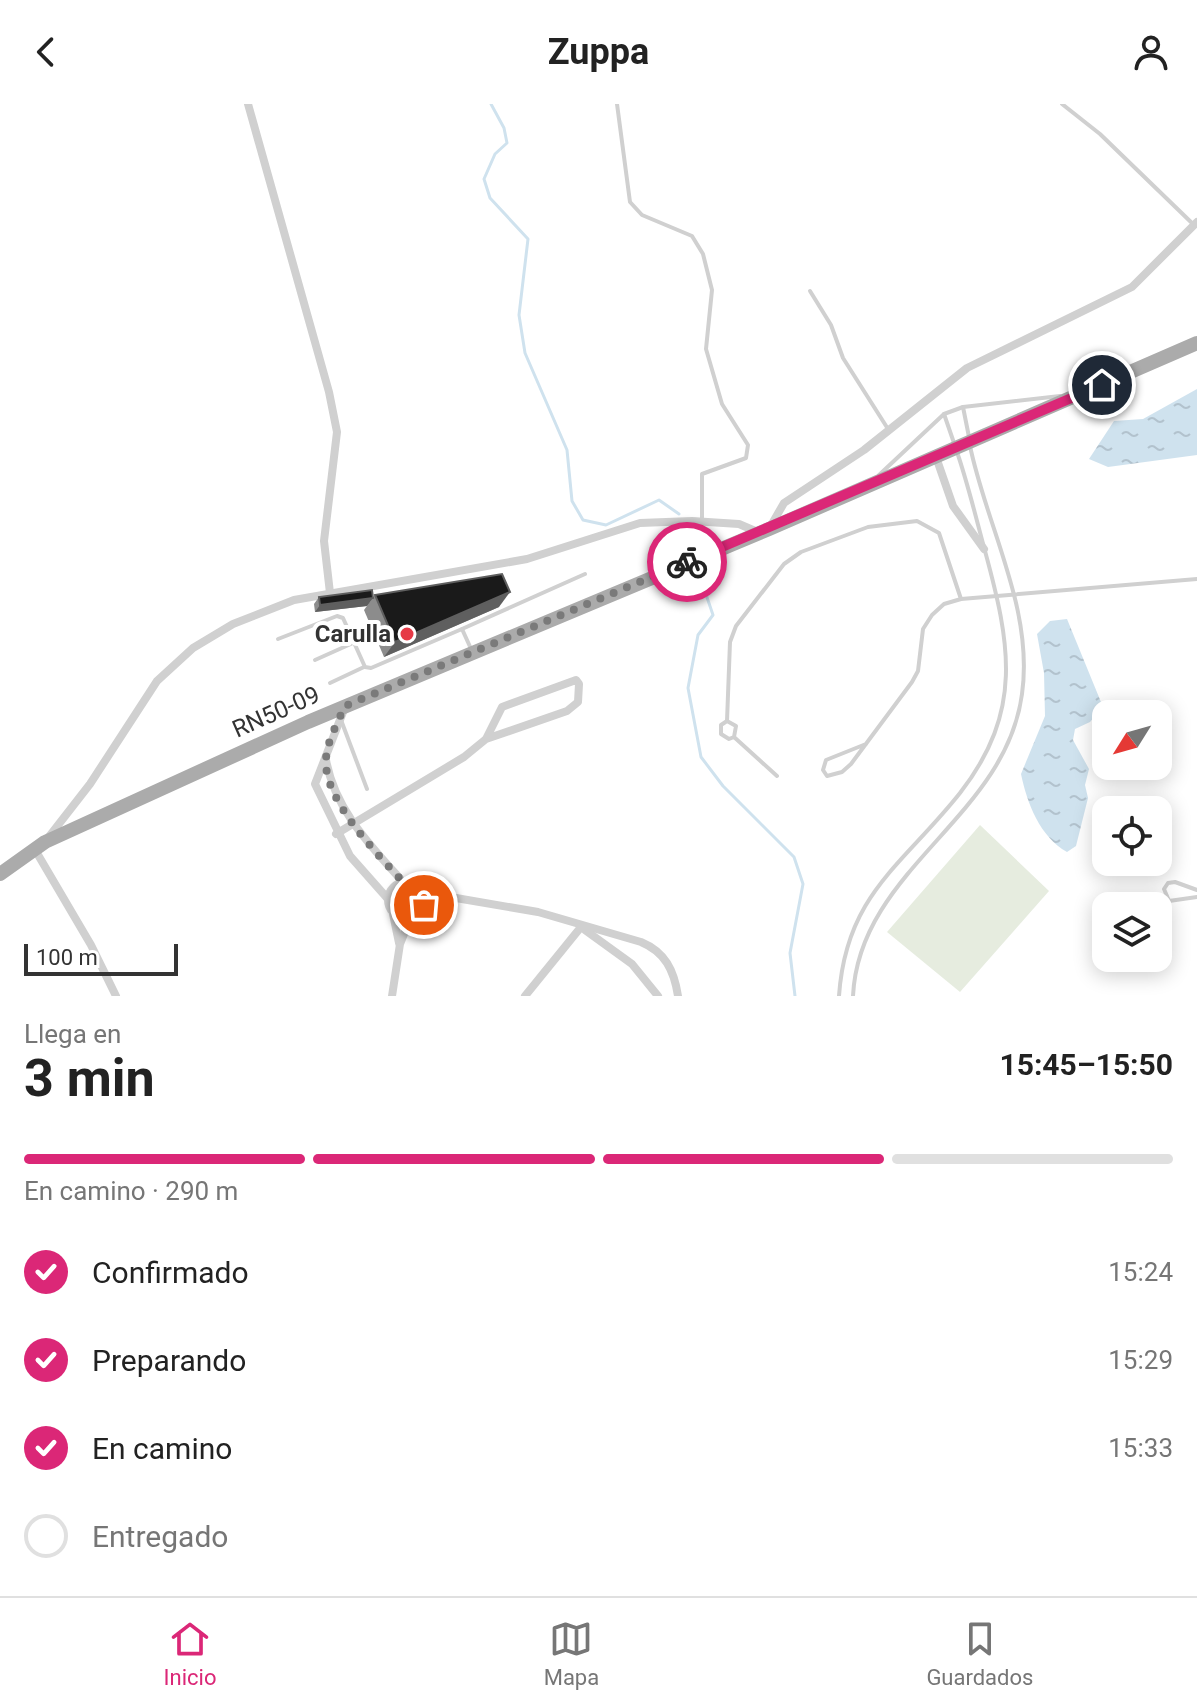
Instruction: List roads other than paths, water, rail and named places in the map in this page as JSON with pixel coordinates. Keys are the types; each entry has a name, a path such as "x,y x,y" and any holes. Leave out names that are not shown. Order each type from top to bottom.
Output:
{"main road":[{"name":"RN50-09","path":"0,874 39,845 473,653 963,446 1197,343"}],"street":[{"path":"248,104 329,392 337,432 324,541 330,593"},
{"path":"116,996 39,845 90,784 157,681 193,648 233,624 294,600 527,559 640,523 702,521 739,524 764,531 784,503 889,431 967,368 1132,287 1195,224"},
{"path":"936,457 953,506 984,549"},
{"path":"336,834 431,778 486,739 567,711 578,702 579,684 576,680 565,682 502,707 486,739"},
{"path":"343,712 315,784 336,834 388,899 400,944"},
{"path":"326,759 330,785 352,823 403,882 456,898 538,912 656,949 672,970 678,996"},
{"path":"388,899 393,888 403,882"},
{"path":"419,887 424,905"},
{"path":"392,996 400,944 410,919 424,905 456,898"},
{"path":"393,913 410,919"},
{"path":"525,996 581,927"},
{"path":"581,927 632,964 658,996"}],"lane":[{"path":"617,104 630,202 642,215 692,236 703,254 712,290 706,349 722,404 748,445 746,458 702,474 702,521"},
{"path":"1062,104 1100,134 1195,224"},
{"path":"810,291 831,325 843,358 889,431"},
{"path":"869,485 911,441 944,414 963,407 1078,395"},
{"path":"839,996 845,957 861,909 890,869 960,792 986,752 1002,709 1008,666 1004,619 984,549 963,446 963,407"},
{"path":"853,996 858,963 876,916 901,880 977,798 1000,762 1014,730 1022,695 1024,656 1014,595 963,446 944,414"},
{"path":"727,721 730,642 736,626 784,564 801,552 868,527 917,521 939,533 961,599"},
{"path":"330,683 585,574"},
{"path":"866,744 826,760 823,770 827,776 842,772 866,744 899,702 918,671 923,629 944,604 961,599 1197,579"},
{"path":"278,639 337,616 343,618 365,667"},
{"path":"462,629 473,653"},
{"path":"315,660 354,643"},
{"path":"343,712 367,789"},
{"path":"727,721 736,726 734,737"},
{"path":"727,721 721,725 721,734 734,737 777,776"},
{"path":"1197,890 1175,882 1164,889 1169,901 1197,897"}],"water":[{"path":"1197,389 1197,455 1108,467 1089,459 1114,421 1143,419"},
{"path":"1067,619 1100,700 1092,700 1090,722 1075,729 1073,740 1089,769 1085,785 1088,798 1076,846 1067,852 1049,838 1036,818 1021,774 1045,716 1044,673 1037,634 1050,621"}],"waterway":[{"path":"491,104 504,128 507,143 495,154 484,179 490,198 528,239 519,315 525,353 567,450 572,501 583,520 606,525 659,500 679,514"},
{"path":"686,535 694,554"},
{"path":"696,565 713,615 698,635 688,688 701,757 723,786 794,857 803,884 790,953 795,996"}],"place":[{"name":"Carulla","path":"407,634"}]}
